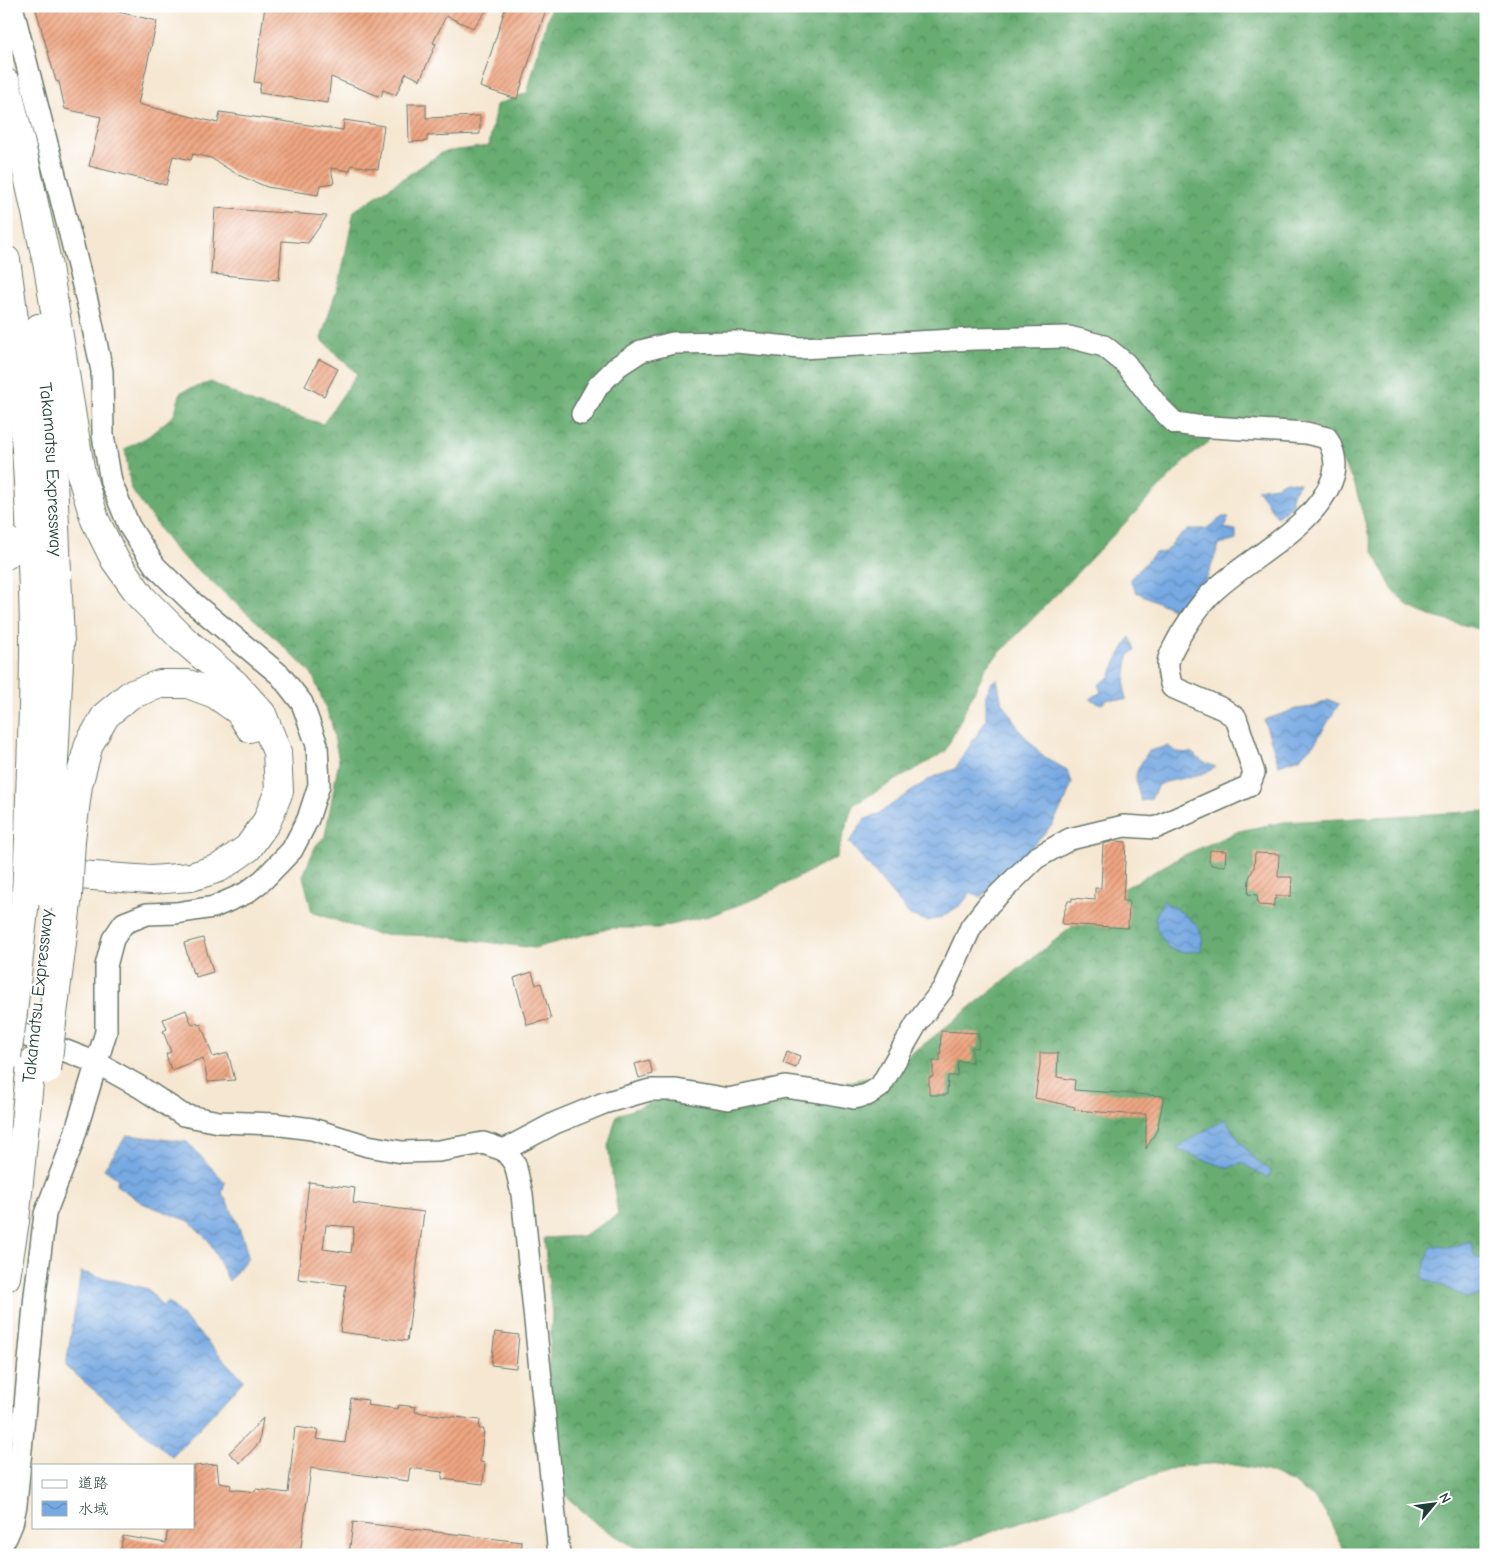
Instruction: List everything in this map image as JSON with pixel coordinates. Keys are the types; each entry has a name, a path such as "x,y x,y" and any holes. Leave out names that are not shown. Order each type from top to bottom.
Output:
{"highway":[{"path":"6,83 48,267 81,474 95,520 115,560 142,598 183,639 235,684 262,714 277,752 279,791 267,821 248,848 219,868 191,877 151,880 6,870"},
{"name":"Takamatsu Expressway","path":"6,104 28,234 51,433 60,642 50,840"},
{"name":"Takamatsu Expressway","path":"6,260 14,311 27,450 34,628 50,840"},
{"path":"6,540 6,555"},
{"path":"6,856 143,866 182,863 218,851 241,832 257,804 264,774 258,740 240,711 215,694 188,684 160,684 130,695 106,715 88,744 78,785 50,840 48,893 27,1020 23,1063"},
{"path":"48,893 50,840"},
{"name":"Takamatsu Expressway","path":"6,1277 15,1221 27,1020 48,893"}],"street":[{"path":"6,1538 12,1524 11,1505 45,1214 70,1147 106,1032 106,966 112,939 124,923 147,914 214,907 246,893 263,880 292,850 308,819 319,785 316,745 302,703 280,674 192,602 155,566 129,526 111,482 103,434 102,371 89,309 12,6"},
{"path":"504,1150 563,1119 604,1103 650,1090 676,1090 728,1099 785,1088 854,1098 868,1095 880,1087 917,1023 942,989 971,927 989,904 1036,858 1070,839 1124,826 1155,828 1249,786 1254,773 1236,718 1223,709 1172,687 1167,669 1169,655 1190,619 1215,590 1296,528 1323,498 1334,473 1334,453 1327,438 1306,433 1175,423 1158,406 1125,363 1104,346 1069,337 974,339 800,348 737,342 673,343 641,351 618,366 598,386 582,414"},
{"path":"27,1020 184,1115 219,1122 274,1124 312,1128 368,1146 402,1152 439,1151 483,1143 504,1150 515,1164 522,1194 559,1555"}],"green space":[{"path":"551,6 1486,6 1486,631 1430,616 1408,606 1392,589 1373,551 1354,482 1331,443 1315,426 1302,420 1273,420 1243,424 1215,437 1186,460 986,667 945,752 853,805 836,858 757,898 709,916 658,928 611,928 534,948 440,936 375,934 312,912 303,876 316,845 325,836 339,761 331,721 312,674 271,634 175,550 131,489 125,449 149,436 174,415 181,392 211,382 256,404 323,424 357,374 321,339 341,276 354,211 443,152 489,146 496,105 527,93"},
{"path":"1486,811 1486,1555 1346,1555 1327,1515 1315,1499 1293,1483 1267,1471 1224,1463 1180,1466 926,1555 646,1554 601,1527 570,1500 548,1473 536,1451 532,1427 536,1399 548,1376 552,1314 544,1238 582,1236 618,1215 608,1146 617,1115 679,1093 726,1107 882,1075 923,1045 1111,896 1182,856 1239,831 1284,822"}],"water":[{"path":"1286,481 1300,483 1292,494 1292,505 1277,517 1257,489 1276,486"},
{"path":"1222,517 1229,517 1224,528 1236,530 1236,540 1219,545 1202,591 1181,613 1136,592 1130,579 1155,553 1165,552 1175,540 1190,529 1206,529"},
{"path":"1130,637 1135,650 1128,656 1125,684 1126,700 1109,699 1101,704 1090,699 1101,692 1098,685 1110,677"},
{"path":"997,679 1001,699 1020,731 1043,756 1067,770 1072,782 1066,799 1052,825 993,888 980,897 971,892 961,905 940,918 927,921 910,915 849,842 865,819 875,816 931,778 955,769 986,720 986,695 992,682"},
{"path":"1329,700 1339,704 1315,743 1300,758 1279,765 1264,720 1296,709 1313,707"},
{"path":"1168,746 1176,752 1192,753 1203,762 1216,767 1210,771 1158,785 1151,799 1141,801 1136,779 1140,765 1149,751"},
{"path":"1163,900 1185,915 1198,927 1202,942 1200,951 1182,952 1169,948 1158,932 1155,919"},
{"path":"1225,1119 1251,1155 1271,1171 1267,1178 1242,1163 1228,1168 1176,1148"},
{"path":"127,1135 187,1142 225,1182 222,1193 238,1224 248,1257 229,1281 209,1241 189,1221 142,1203 116,1185 118,1179 104,1169"},
{"path":"1471,1241 1474,1256 1486,1261 1486,1294 1467,1298 1441,1285 1423,1279 1431,1247 1440,1245 1448,1248"},
{"path":"81,1272 148,1289 162,1306 169,1302 244,1380 172,1457 66,1366"}],"building":[{"path":"35,6 76,6 87,9 88,6 93,6 157,21 138,104 218,123 220,112 343,130 344,120 384,126 378,169 351,165 350,171 331,168 334,183 320,185 318,195 267,187 238,175 211,158 193,154 191,160 173,156 166,185 89,166 101,117 65,109 59,82 56,81"},
{"path":"265,6 373,6 388,13 391,6 490,6 473,28 446,16 433,43 436,44 420,80 406,73 396,95 383,90 381,97 331,77 328,103 259,93 261,83 254,82"},
{"path":"506,6 547,6 517,99 480,87"},
{"path":"408,104 426,104 426,118 480,116 480,134 427,136 427,141 409,142"},
{"path":"215,208 327,216 308,243 282,241 279,280 211,274"},
{"path":"319,359 338,369 324,396 305,386"},
{"path":"1114,841 1126,842 1123,901 1129,901 1128,928 1062,924 1068,901 1072,901 1072,898 1095,900 1095,888 1101,888 1103,844"},
{"path":"1210,850 1226,851 1225,866 1211,865 1209,862"},
{"path":"1255,853 1279,854 1278,877 1292,877 1291,896 1276,896 1274,906 1258,905 1257,895 1248,894 1249,878 1254,867"},
{"path":"203,938 213,972 196,977 195,973 193,974 184,943"},
{"path":"532,972 536,985 541,983 551,1019 527,1025 514,978"},
{"path":"186,1010 192,1025 201,1024 213,1057 228,1053 235,1080 208,1082 203,1058 171,1070 166,1054 171,1052 163,1031 167,1029 163,1019"},
{"path":"941,1031 979,1033 978,1048 972,1047 972,1062 958,1061 957,1076 948,1076 947,1095 929,1095 929,1077 933,1077 933,1061 940,1061"},
{"path":"787,1051 800,1056 796,1068 783,1063"},
{"path":"1040,1053 1058,1053 1057,1077 1075,1080 1074,1090 1164,1096 1157,1130 1146,1149 1146,1114 1074,1110 1075,1107 1035,1098"},
{"path":"649,1060 653,1074 639,1078 635,1064"},
{"path":"309,1182 355,1188 353,1203 424,1212 407,1341 340,1332 346,1285 298,1279","holes":["326,1225 354,1227 351,1253 323,1249"]},
{"path":"495,1332 519,1335 516,1368 491,1365"},
{"path":"351,1398 368,1400 367,1405 398,1409 399,1405 416,1407 415,1412 480,1420 479,1429 484,1429 480,1462 485,1463 483,1484 442,1479 443,1472 410,1468 408,1481 311,1468 300,1555 120,1555 123,1536 166,1543 168,1528 195,1528 195,1466 217,1464 219,1483 231,1485 230,1489 255,1492 256,1489 288,1493 295,1427 318,1430 316,1439 345,1443"},
{"path":"263,1418 259,1443 240,1463 229,1453"},
{"path":"353,1522 522,1542 521,1555 349,1555"}]}
